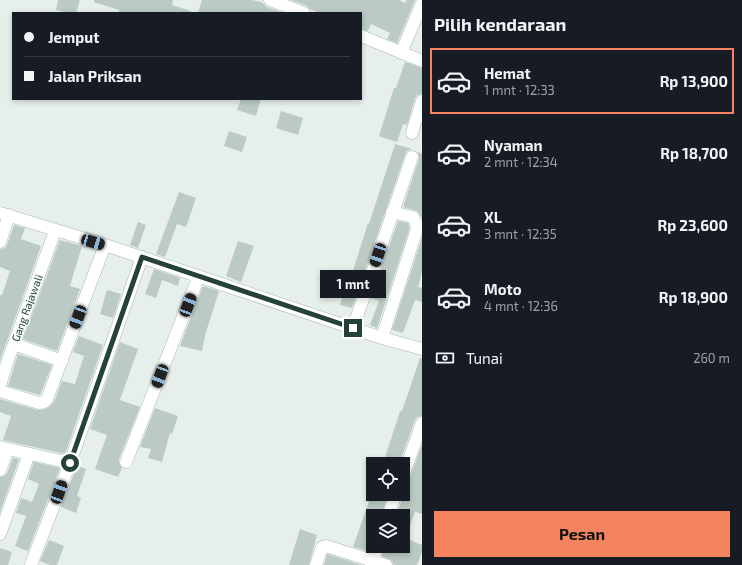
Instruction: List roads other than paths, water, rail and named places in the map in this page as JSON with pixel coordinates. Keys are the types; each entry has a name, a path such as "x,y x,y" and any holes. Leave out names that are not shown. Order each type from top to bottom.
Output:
{"street":[{"path":"270,0 301,12"},
{"path":"401,53 422,3"},
{"path":"362,36 422,61"},
{"path":"412,133 422,101"},
{"path":"353,328 412,157"},
{"path":"382,338 419,225 413,217 392,212"},
{"path":"0,242 4,214 106,245 382,338 422,349"},
{"name":"Gang Rajawali","path":"0,385 55,230"},
{"path":"0,391 39,403 44,402 47,399 106,245"},
{"path":"32,565 70,463 142,257"},
{"path":"126,462 199,276"},
{"path":"14,344 62,360"},
{"path":"410,457 422,423"},
{"path":"0,470 4,448 70,463"},
{"path":"0,534 29,454"},
{"path":"316,565 322,547 326,546 372,563 386,565"},
{"path":"372,563 376,553"}]}
